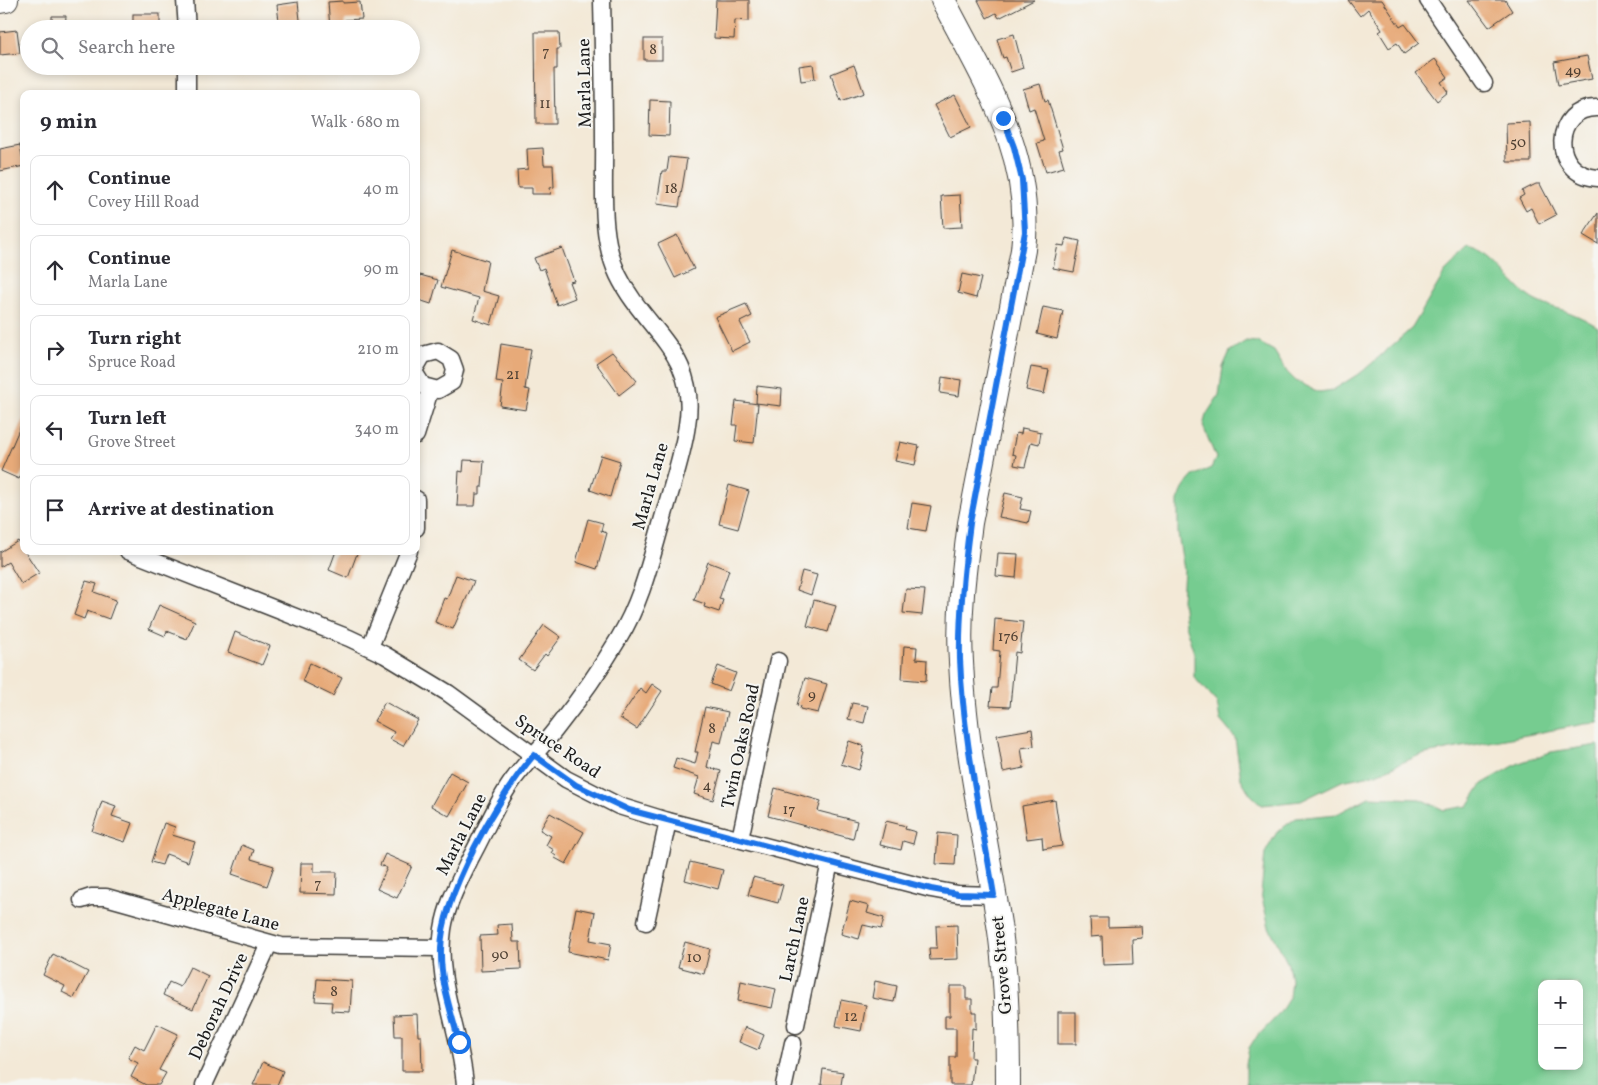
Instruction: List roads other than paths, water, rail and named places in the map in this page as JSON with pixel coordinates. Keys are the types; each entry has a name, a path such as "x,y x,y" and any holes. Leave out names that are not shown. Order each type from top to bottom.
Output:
{"main road":[{"path":"0,1 6,0"},
{"name":"Grove Street","path":"943,0 1008,130 1021,173 1026,213 1023,250 970,523 961,609 960,661 969,753 994,895 1005,979 1008,1085"}],"street":[{"path":"185,0 186,20"},
{"name":"Marla Lane","path":"465,1085 459,1042 443,981 441,948 446,914 462,876 505,793 573,707 597,673 636,606 683,447 689,406 688,387 680,363 663,336 626,289 612,262 609,248 605,211 602,0"},
{"path":"1428,0 1484,83"},
{"path":"187,75 187,90"},
{"path":"1598,108 1586,109 1574,116 1566,125 1562,140 1564,154 1570,166 1583,175 1598,178"},
{"path":"420,358 430,352 441,352 451,359 455,370 452,382 442,389 430,390 420,383"},
{"path":"420,423 430,390"},
{"name":"Spruce Road","path":"138,555 370,647 448,693 576,785 606,801 668,821 942,891 994,895"},
{"path":"370,647 407,555"},
{"name":"Twin Oaks Road","path":"740,839 778,661"},
{"path":"646,922 668,821"},
{"name":"Larch Lane","path":"796,1025 830,862"},
{"name":"Applegate Lane","path":"82,900 91,896 106,897 269,944 306,948 441,948"},
{"name":"Deborah Drive","path":"204,1085 269,944"},
{"path":"784,1085 793,1043"}]}
